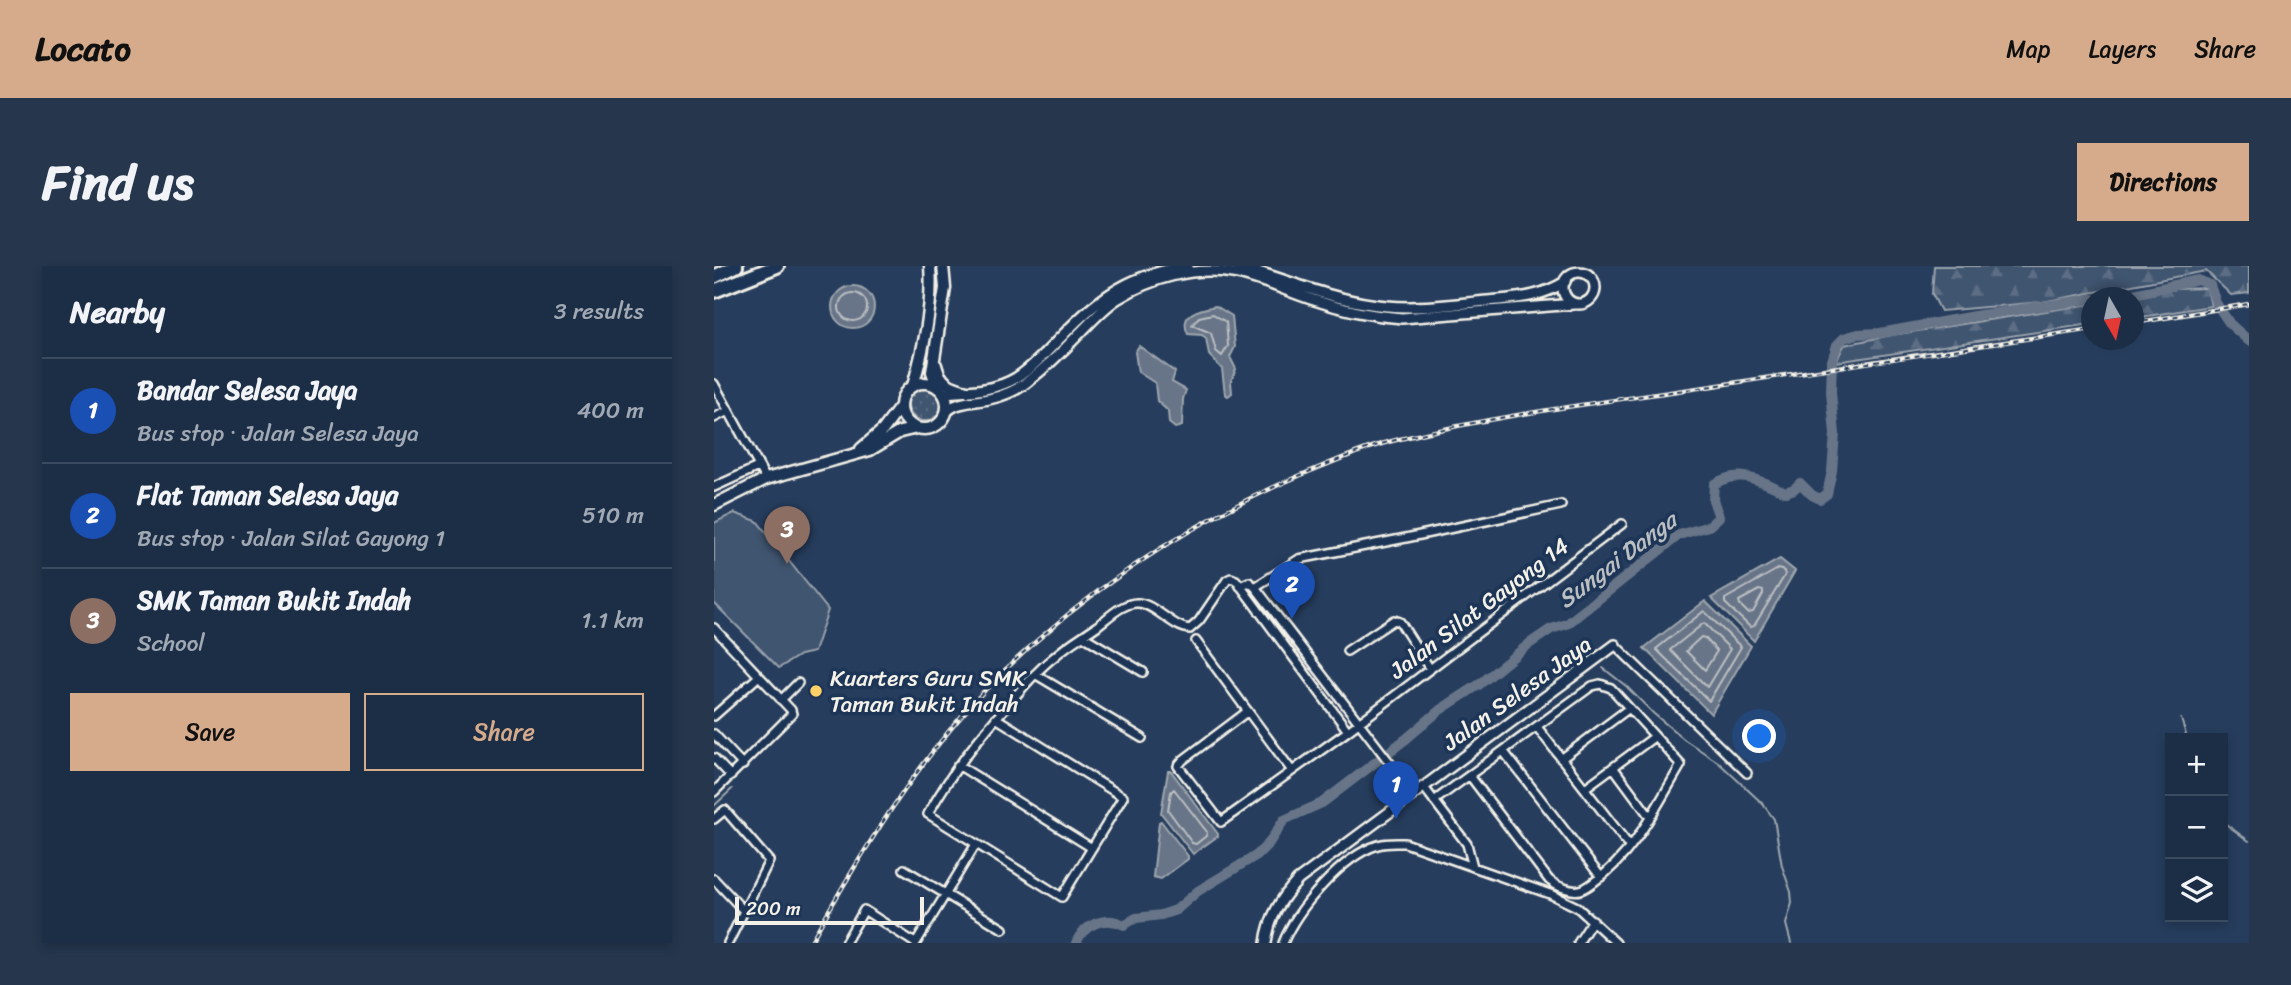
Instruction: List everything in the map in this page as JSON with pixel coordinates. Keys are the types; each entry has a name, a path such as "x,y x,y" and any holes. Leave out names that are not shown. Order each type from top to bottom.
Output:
{"highway":[{"path":"714,277 736,266"},
{"path":"714,290 777,266"}],"main road":[{"path":"914,386 932,287 930,266"},
{"path":"714,505 766,479 870,450 900,432 937,425 947,407 932,372 945,288 943,266"},
{"path":"934,350 940,378 952,387 967,391"},
{"path":"858,452 883,430 901,406 905,394 914,386 926,383 940,390"},
{"path":"901,406 906,419 917,428"}],"street":[{"path":"1012,386 1083,314 1105,296 1150,273 1188,266"},
{"path":"1238,266 1352,312 1402,318 1585,303 1595,292 1594,282 1587,275 1576,273 1565,282 1539,295 1425,308 1314,295"},
{"path":"945,414 948,409 988,399 1036,375 1115,301 1135,288 1157,280 1217,269 1303,291"},
{"path":"1565,282 1566,298 1574,304"},
{"path":"714,384 766,479"},
{"path":"940,390 967,391 1003,384 1012,386"},
{"path":"714,418 728,411"},
{"path":"714,487 758,467"},
{"path":"1255,587 1298,559 1561,505"},
{"name":"Jalan Silat Gayong 14","path":"1248,711 1179,763 1178,769 1221,822 1359,723 1622,524"},
{"path":"996,718 1123,797 1062,897 928,814 958,765 996,718 1035,674 1054,656 1130,604 1145,605 1170,621 1190,629 1231,578 1240,586 1348,731"},
{"path":"1240,586 1249,582 1255,587 1413,793"},
{"path":"1348,651 1394,620 1400,622 1430,669"},
{"path":"714,628 792,714 714,792"},
{"path":"714,644 722,636"},
{"path":"1083,636 1143,672"},
{"path":"1196,641 1292,771"},
{"path":"1615,645 1747,773"},
{"name":"Jalan Selesa Jaya","path":"1266,943 1268,927 1277,907 1298,880 1615,645"},
{"path":"1035,674 1142,738"},
{"path":"714,716 758,677"},
{"path":"781,700 798,682"},
{"path":"1434,801 1592,686 1600,684 1611,688 1681,765 1630,847 1612,869 1581,890 1562,887 1549,880 1470,776"},
{"path":"1562,759 1628,709"},
{"path":"1537,727 1630,847"},
{"path":"714,734 743,765"},
{"path":"1585,788 1654,737"},
{"path":"1504,752 1601,877"},
{"path":"714,758 731,776"},
{"path":"958,765 1092,848"},
{"path":"1613,767 1650,817"},
{"path":"1423,786 1467,844 1473,867"},
{"path":"714,819 725,810 769,861 728,943"},
{"path":"1283,943 1327,878 1365,850 1386,842 1405,843 1550,894 1577,907 1616,943"},
{"path":"845,943 864,910 916,943 976,844"},
{"path":"904,869 1003,929"},
{"path":"714,879 744,911"},
{"path":"1578,943 1593,920"}],"green space":[{"path":"1934,266 2249,266 2249,293 2231,295 2206,271 2121,287 2081,287 2081,295 2042,302 1941,311 1932,294"},
{"path":"2207,288 2211,306 2144,316 2144,294 2176,289"},
{"path":"2081,306 2081,325 1836,362 1844,345"},
{"path":"925,387 937,392 942,404 937,416 925,421 913,416 908,404 913,392"},
{"path":"734,513 757,521 828,610 814,652 800,655 779,668 714,603 714,523"}],"water":[{"path":"853,286 868,292 874,307 868,322 853,328 838,322 832,307 838,292"},
{"path":"1216,306 1232,316 1235,347 1230,357 1236,369 1231,381 1232,393 1228,396 1225,394 1222,369 1209,355 1206,338 1188,334 1186,327 1186,321 1192,313"},
{"path":"1139,346 1175,372 1172,382 1186,390 1182,426 1175,428 1169,423 1168,411 1157,401 1155,383 1138,372 1135,352"},
{"path":"1780,559 1795,571 1754,641 1711,598"},
{"path":"1705,601 1751,646 1711,714 1644,648"},
{"path":"1168,771 1171,771 1218,834 1193,854 1161,813"},
{"path":"1161,821 1188,859 1161,879 1153,877"}],"waterway":[{"name":"Sungai Danga","path":"2144,292 2198,280 2210,285 2216,303 2230,324 2249,341"},
{"name":"Sungai Danga","path":"1076,943 1084,931 1096,923 1110,921 1124,925 1136,918 1176,910 1198,891 1257,855 1269,843 1284,820 1322,803 1529,644 1551,629 1567,624 1679,535 1709,526 1719,517 1713,500 1714,484 1724,479 1742,477 1759,480 1786,492 1800,483 1820,499 1827,494 1835,434 1831,392 1832,361 1837,345 1844,338 2081,301"},
{"path":"1603,668 1685,740 1718,762 1762,803 1774,819 1782,866 1791,892 1792,903 1786,924 1791,943"},
{"path":"2181,719 2185,733"},
{"path":"714,806 732,789"},
{"path":"2228,826 2249,841"}],"railway":[{"path":"2144,321 2249,304"},
{"path":"810,943 890,811 935,749 985,690 1019,656 1093,595 1173,541 1257,495 1375,446 1479,422 2081,331"}],"place":[{"name":"SMK Taman Bukit Indah","path":"787,564"},
{"name":"Flat Taman Selesa Jaya","path":"1292,619"},
{"name":"Kuarters Guru SMK Taman Bukit Indah","path":"816,691"},
{"name":"Bandar Selesa Jaya","path":"1396,819"}]}
